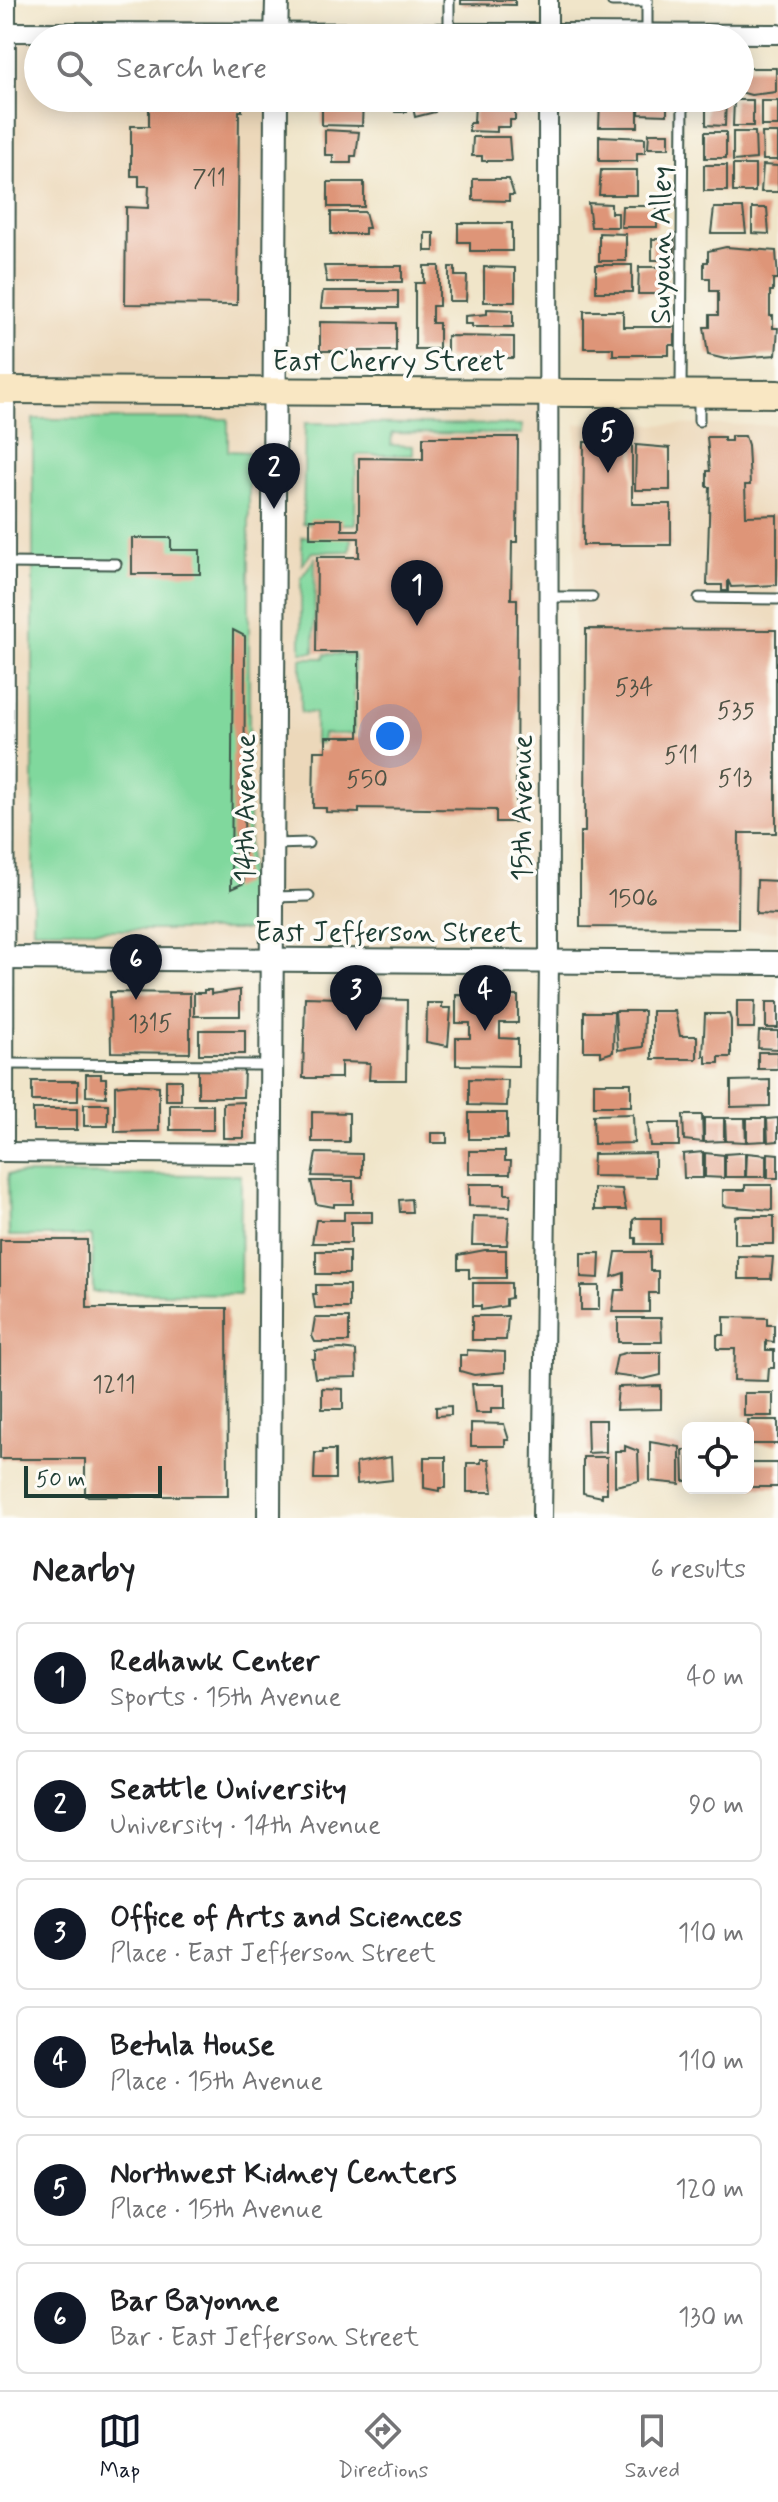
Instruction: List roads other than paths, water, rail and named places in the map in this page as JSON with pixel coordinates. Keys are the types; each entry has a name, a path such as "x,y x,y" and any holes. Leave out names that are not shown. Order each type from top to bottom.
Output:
{"main road":[{"name":"East Cherry Street","path":"2,390 778,394"}],"street":[{"path":"6,0 2,32 2,1152 271,1154"},
{"path":"276,24 277,0"},
{"path":"548,0 548,24"},
{"path":"2,32 24,32"},
{"path":"754,35 778,34"},
{"name":"14th Avenue","path":"269,1518 276,112"},
{"name":"15th Avenue","path":"542,1518 549,962 548,112"},
{"name":"East Jefferson Street","path":"1,958 778,963"}],"lane":[{"path":"449,0 449,24"},
{"path":"612,1 647,0 647,24"},
{"name":"Suyoun Alley","path":"683,112 690,393 699,421"},
{"path":"2,575 116,564"},
{"path":"548,597 592,597"},
{"path":"699,598 778,599"},
{"path":"274,844 308,843"},
{"path":"274,897 309,896"},
{"path":"2,1064 272,1065"}],"place":[{"name":"Northwest Kidney Centers","path":"608,473"},
{"name":"Seattle University","path":"274,509"},
{"name":"Redhawk Center","path":"417,626"},
{"name":"Bar Bayonne","path":"136,1000"},
{"name":"Office of Arts and Sciences","path":"356,1031"},
{"name":"Betula House","path":"485,1031"}]}
